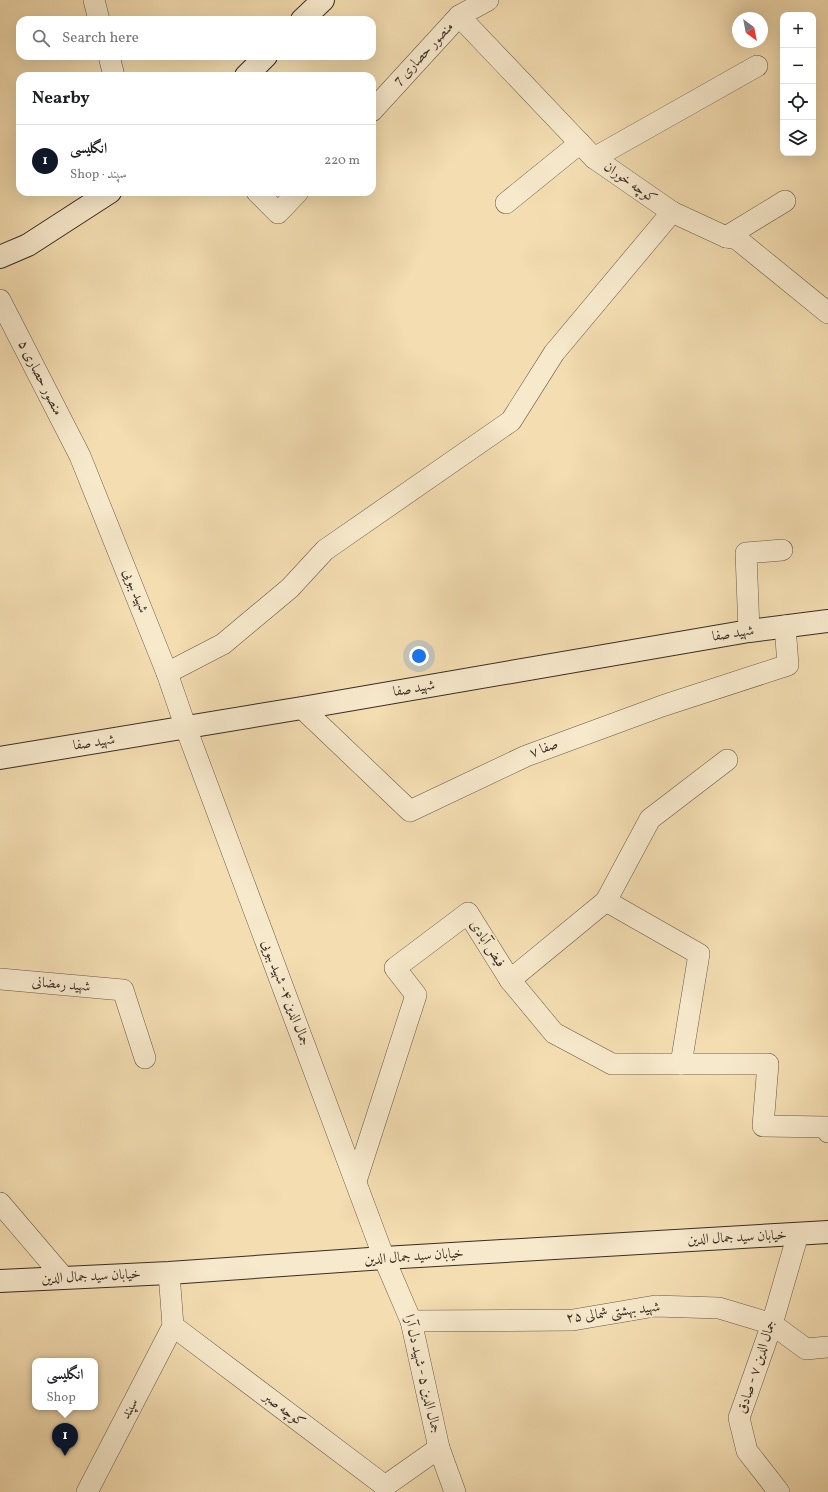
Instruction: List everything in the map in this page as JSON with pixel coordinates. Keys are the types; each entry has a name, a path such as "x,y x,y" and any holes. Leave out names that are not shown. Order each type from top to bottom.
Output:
{"main road":[{"path":"306,16 323,0"},
{"path":"250,72 262,60"},
{"path":"0,257 28,245 104,196"},
{"name":"شهید صفا","path":"0,758 186,728 749,631 828,621"},
{"name":"خیابان سید جمال الدین","path":"0,1281 169,1273 384,1258 828,1232"}],"street":[{"path":"94,0 98,16"},
{"name":"منصور حصاری 7","path":"376,107 459,16 488,0"},
{"name":"کوچه خوران","path":"459,16 587,151 672,212 726,237 737,239 828,313"},
{"path":"109,60 113,72"},
{"path":"506,203 587,151 757,66"},
{"path":"261,196 278,213 294,196"},
{"path":"726,237 785,201"},
{"path":"167,673 223,644 290,588 325,550 511,421 554,353 672,212"},
{"name":"منصور حصاری ۵","path":"0,300 80,456"},
{"name":"شهید ببویی","path":"80,456 167,673 186,728"},
{"path":"749,631 746,553 782,550"},
{"name":"صفا ۷","path":"302,708 410,812 526,756 662,706 788,665 785,626"},
{"name":"جمال الدین ۴- شهید ببویی","path":"186,728 384,1258"},
{"path":"510,980 606,901 650,819 727,760"},
{"path":"606,901 699,954 681,1064"},
{"name":"فیض آبادی","path":"356,1181 416,995 395,968 468,914 510,980 554,1033 612,1064 768,1064 763,1126 827,1127 828,1132"},
{"name":"شهید رمضانی","path":"0,979 123,990 145,1058"},
{"path":"0,1203 64,1278"},
{"name":"جمال الدین ۷ - صادق","path":"778,1492 747,1451 739,1418 772,1324 798,1234"},
{"name":"جمال الدین ۵ - شهید دل آرا","path":"384,1258 411,1321 439,1448 455,1492"},
{"path":"169,1273 173,1326"},
{"name":"۲۵ شهید بهشتی شمالی","path":"411,1321 573,1320 655,1306 719,1308 772,1324 806,1349 828,1347"},
{"name":"کوچه صبر","path":"173,1326 385,1486 439,1448"},
{"name":"سپند","path":"87,1492 173,1326"}],"place":[{"name":"انگلیسی","path":"65,1456"}]}
